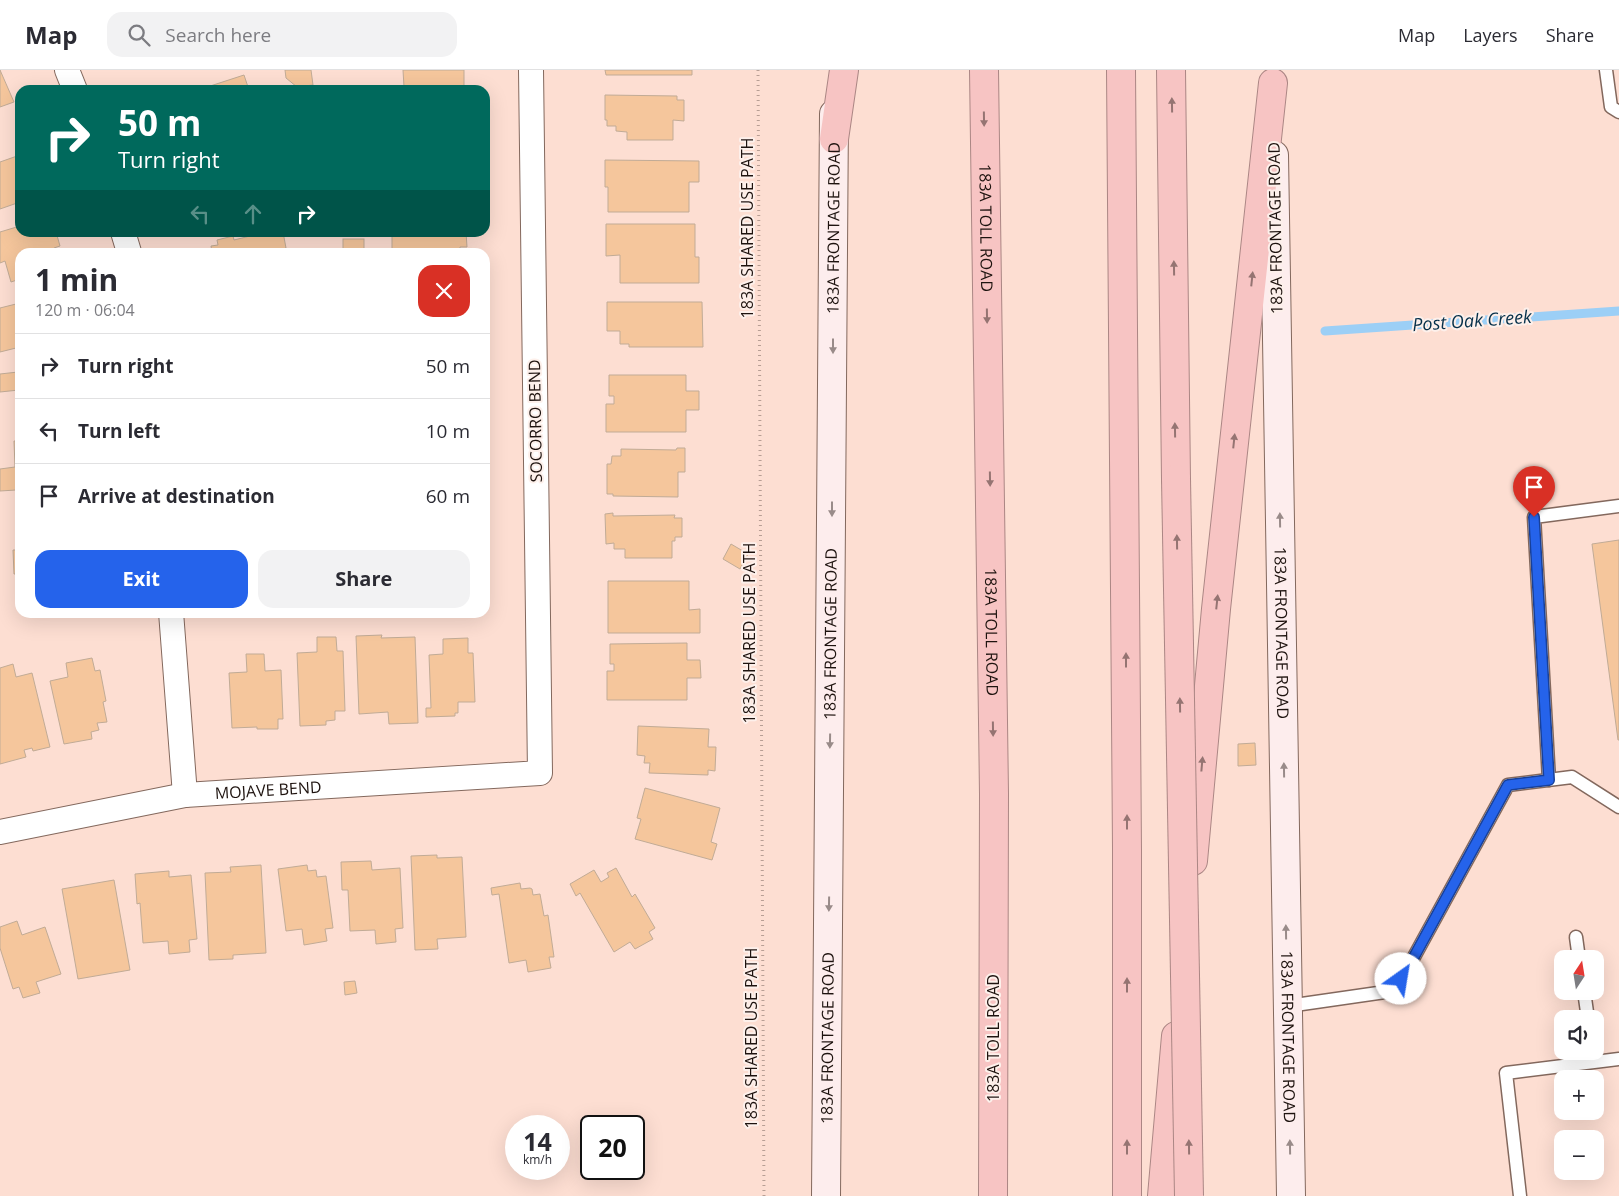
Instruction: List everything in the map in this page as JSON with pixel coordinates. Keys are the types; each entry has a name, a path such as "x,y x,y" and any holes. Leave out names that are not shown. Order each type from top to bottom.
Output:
{"highway":[{"path":"834,139 844,70"},
{"name":"183A TOLL ROAD","path":"984,70 994,794 993,1196"},
{"path":"1121,70 1127,849 1127,1196"},
{"path":"1171,70 1176,479 1190,1196"},
{"path":"1162,1196 1216,609 1273,77"}],"main road":[{"name":"183A FRONTAGE ROAD","path":"826,1196 833,70"},
{"name":"183A FRONTAGE ROAD","path":"1273,77 1291,1196"}],"street":[{"path":"67,70 73,85"},
{"name":"SOCORRO BEND","path":"531,70 540,773"},
{"path":"171,618 185,795"},
{"name":"MOJAVE BEND","path":"0,832 185,795 540,773"}],"lane":[{"path":"1606,70 1611,107 1619,112"},
{"path":"1549,780 1534,517 1619,506"},
{"path":"1288,1006 1392,991 1409,966 1508,785 1572,777 1619,808"},
{"path":"1576,936 1578,950"},
{"path":"1604,1058 1619,1059"},
{"path":"1520,1196 1506,1073 1577,1060"}],"path":[{"name":"183A SHARED USE PATH","path":"758,70 764,1196"}],"building":[{"path":"0,70 14,102 0,107"},
{"path":"285,70 311,70 313,85 295,85 286,78"},
{"path":"403,70 464,70 464,85 404,85"},
{"path":"605,70 692,70 692,75 606,75"},
{"path":"244,75 247,85 213,85"},
{"path":"605,95 677,96 677,100 684,100 684,121 673,120 673,140 627,140 627,132 616,131 616,126 607,126 607,120 605,120"},
{"path":"15,157 15,204 0,209 0,162"},
{"path":"605,160 699,161 699,182 689,182 689,212 608,212 608,187 605,187"},
{"path":"606,224 695,224 695,257 699,257 699,283 620,283 620,255 606,256"},
{"path":"15,228 15,237 57,237 60,246 54,248 15,248 15,281 11,282 5,261 0,263 0,232"},
{"path":"233,237 234,240 246,237 284,237 286,248 211,248 211,246 218,245 217,240"},
{"path":"392,237 466,237 467,247 392,248"},
{"path":"343,239 364,239 364,248 343,248"},
{"path":"607,302 702,302 703,347 629,347 629,344 620,344 620,331 607,331"},
{"path":"15,304 15,348 0,352 0,308"},
{"path":"15,372 15,390 0,392 0,374"},
{"path":"609,375 686,375 686,391 699,391 699,410 686,410 686,432 606,432 606,404 614,404 614,396 609,396"},
{"path":"677,448 685,448 685,472 678,472 678,497 613,496 613,494 607,494 607,464 611,464 612,456 621,456 621,449 676,450"},
{"path":"15,467 15,490 0,491 0,469"},
{"path":"613,513 613,516 675,515 674,518 682,518 682,537 675,537 675,541 672,541 672,558 625,558 625,549 614,549 614,543 606,544 605,514"},
{"path":"1619,540 1619,740 1618,740 1592,544"},
{"path":"731,544 748,554 740,569 723,559"},
{"path":"13,550 15,550 15,574"},
{"path":"608,581 689,581 689,610 700,609 700,633 608,633"},
{"path":"382,635 381,638 415,637 418,723 389,724 388,712 359,714 356,636"},
{"path":"317,637 336,637 337,651 343,651 345,711 335,711 335,720 326,721 326,725 300,726 297,653 317,652"},
{"path":"468,638 468,653 473,653 475,702 458,702 458,713 455,713 455,716 426,717 426,708 431,708 429,655 443,654 443,639"},
{"path":"687,643 687,660 700,660 701,678 687,678 687,700 607,700 607,671 614,671 614,664 610,664 610,644"},
{"path":"246,654 264,654 265,671 281,670 283,719 278,719 278,729 257,729 257,727 232,728 229,673 247,672"},
{"path":"92,658 95,671 100,670 106,701 103,702 107,722 97,723 99,730 91,732 92,739 64,744 50,681 68,677 66,663"},
{"path":"13,664 16,677 32,673 50,747 33,751 32,748 24,750 26,757 0,764 0,668"},
{"path":"638,726 709,729 708,747 716,747 715,771 708,770 708,775 649,773 650,763 644,763 645,756 637,755"},
{"path":"1255,743 1256,765 1238,766 1238,744"},
{"path":"645,788 720,808 711,842 717,844 712,860 635,839 641,819 637,818"},
{"path":"437,855 437,858 462,857 466,937 437,939 438,949 415,950 411,856"},
{"path":"371,861 372,870 400,868 403,928 395,929 396,942 376,944 375,930 350,931 348,890 342,890 341,862"},
{"path":"261,865 266,953 233,955 233,959 209,960 205,873 231,872 230,867"},
{"path":"307,865 308,871 316,870 317,877 326,876 333,928 325,929 327,941 304,945 302,929 286,931 278,869"},
{"path":"616,868 632,897 635,894 655,928 649,932 653,939 635,949 630,942 614,952 580,893 576,896 570,884 594,870 601,882 609,877 607,873"},
{"path":"169,871 169,877 191,875 197,939 189,940 190,952 169,954 168,941 143,943 140,903 137,904 135,874"},
{"path":"114,880 130,970 78,979 62,889"},
{"path":"520,883 521,889 530,888 533,895 540,894 544,916 548,915 554,957 549,957 551,968 528,972 526,960 509,963 499,894 492,895 491,888"},
{"path":"17,921 22,935 45,927 61,974 36,982 40,993 23,998 19,987 13,989 0,948 0,927"},
{"path":"355,981 357,993 345,995 344,982"}],"waterway":[{"name":"Post Oak Creek","path":"1325,331 1619,311"}],"route":[{"path":"1401,979 1508,785 1549,780 1534,517"}]}
